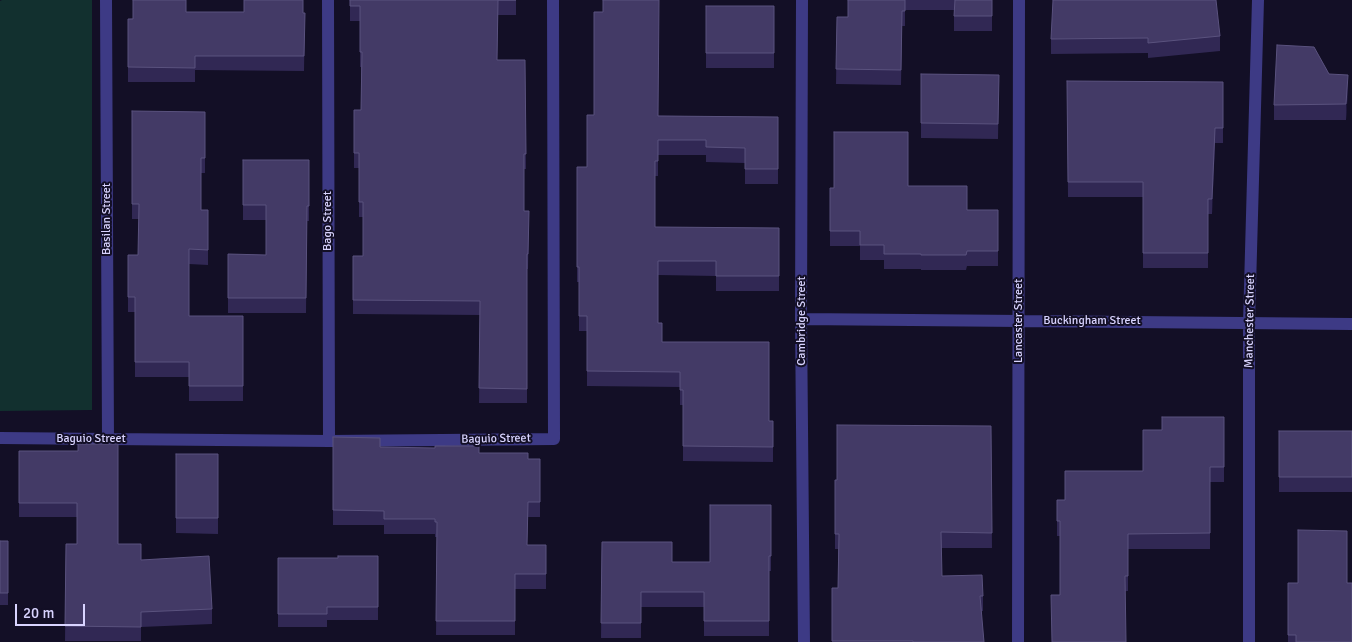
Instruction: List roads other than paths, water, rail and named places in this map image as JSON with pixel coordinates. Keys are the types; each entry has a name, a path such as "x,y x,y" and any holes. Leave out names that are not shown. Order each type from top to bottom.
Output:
{"street":[{"name":"Basilan Street","path":"106,0 108,439"},
{"name":"Bago Street","path":"328,0 329,441"},
{"name":"Baguio Street","path":"0,438 329,441 554,439 553,0"},
{"name":"Cambridge Street","path":"802,0 801,319 804,642"},
{"name":"Lancaster Street","path":"1018,642 1019,0"},
{"name":"Manchester Street","path":"1249,642 1249,323 1258,0"},
{"name":"Buckingham Street","path":"801,319 1352,324"}]}
